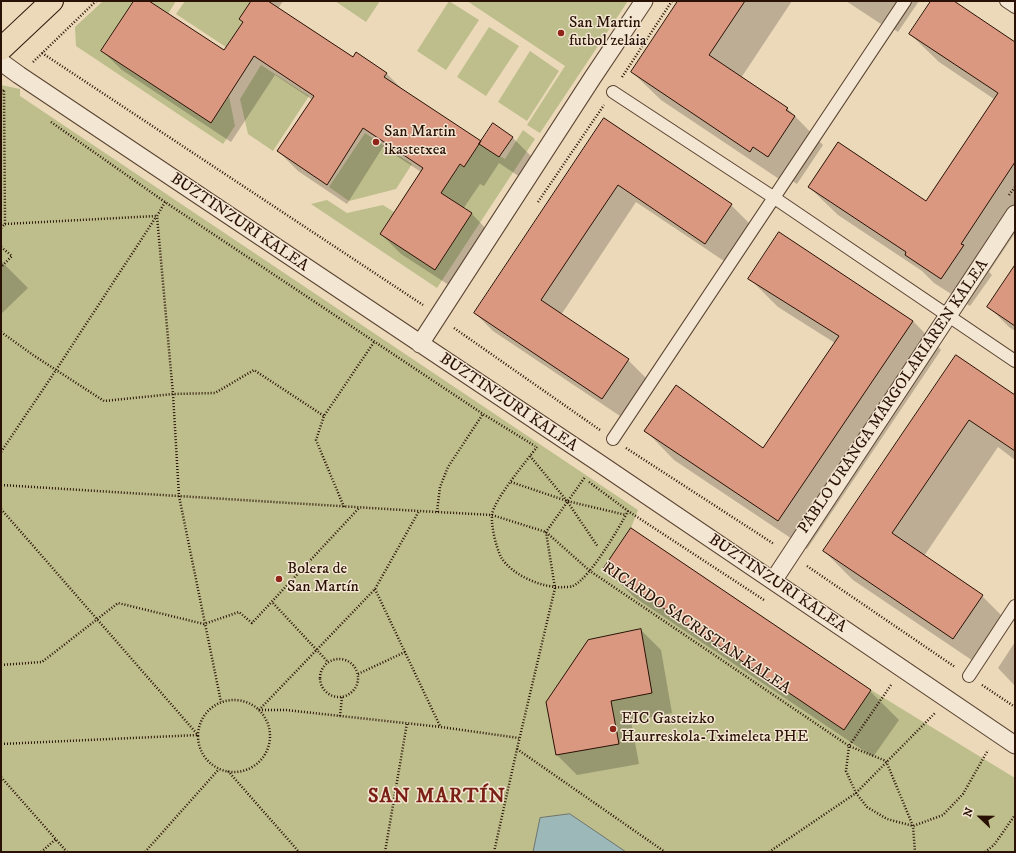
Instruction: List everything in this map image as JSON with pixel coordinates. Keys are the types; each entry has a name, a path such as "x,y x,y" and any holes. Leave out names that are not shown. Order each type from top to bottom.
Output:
{"main road":[{"path":"1,50 52,1"}],"street":[{"path":"420,344 592,77 644,1"},
{"path":"613,439 905,1"},
{"path":"1006,1 1015,7"},
{"name":"BUZTINZURI KALEA","path":"1,62 596,461 1015,745"},
{"path":"613,92 1015,361"},
{"name":"PABLO URANGA MARGOLARIAREN KALEA","path":"773,581 789,554 1015,214"},
{"path":"969,676 1015,606"}],"path":[{"path":"96,1 42,53 438,316 613,439 789,554 1015,706"},
{"path":"537,202 613,92 672,1"},
{"path":"1,93 4,89"},
{"path":"4,89 11,94"},
{"path":"4,89 5,224"},
{"path":"49,121 165,202 374,342 542,451"},
{"path":"1,452 165,202"},
{"path":"1,228 5,224 157,216"},
{"path":"157,216 173,394 179,496 221,702"},
{"path":"1,247 12,256 1,267"},
{"path":"1,332 104,401 173,394 215,394 254,370 324,416"},
{"path":"344,507 316,440 324,416 374,342"},
{"path":"437,512 440,487 448,467 483,414"},
{"path":"537,447 501,496 492,515 494,537 501,557 512,569 531,581 555,588 573,586 590,571 628,511"},
{"path":"530,456 567,501 598,547"},
{"path":"578,474 628,511 766,602"},
{"path":"494,852 519,738 555,588 546,532 584,478"},
{"path":"511,482 567,501 626,515"},
{"path":"1,485 492,515 546,532"},
{"path":"1,665 42,662 118,603 204,624 239,612 252,623 359,508"},
{"path":"1,509 198,735"},
{"path":"259,710 375,589 419,511"},
{"name":"RICARDO SACRISTAN KALEA","path":"546,532 590,571 849,746 886,761"},
{"path":"375,589 441,727"},
{"path":"273,603 328,662"},
{"path":"358,674 405,652"},
{"path":"336,658 346,660 354,665 358,674 357,684 352,693 342,697 330,695 321,685 320,673 328,662 336,658"},
{"path":"884,680 897,689"},
{"path":"891,685 849,746 846,771 856,793 867,807 887,819 913,826 943,815 963,794 988,750"},
{"path":"340,716 342,697"},
{"path":"234,700 247,702 259,710 267,722 270,737 266,752 257,763 243,770 228,771 219,769 208,761 200,749 198,735 200,725 205,715 212,707 221,702 234,700"},
{"path":"259,710 286,710 407,723 519,738"},
{"path":"928,710 940,718"},
{"path":"769,852 856,793 934,714"},
{"path":"385,852 407,723"},
{"path":"1,744 198,735"},
{"path":"982,746 994,753"},
{"path":"517,749 665,852"},
{"path":"886,761 913,826 915,852"},
{"path":"145,852 219,769"},
{"path":"228,771 299,852"},
{"path":"1,777 68,852"},
{"path":"985,852 994,845 1015,814"},
{"path":"41,852 56,839"}],"green space":[{"path":"103,1 134,1 101,51 211,123 229,96 235,126 223,144 76,46 75,27"},
{"path":"149,1 176,1 168,14"},
{"path":"185,1 251,1 239,19 243,22 229,43 253,59 250,63 176,14"},
{"path":"335,1 380,1 366,22"},
{"path":"449,1 479,20 446,70 417,51"},
{"name":"San Martin futbol zelaia","path":"467,1 628,1 540,133 527,125 565,66"},
{"path":"489,27 519,46 486,96 457,77"},
{"path":"530,51 559,71 527,121 498,102"},
{"path":"261,65 309,96 273,151 248,134 240,99"},
{"path":"1,85 20,89 20,96 638,510 631,528 604,569 844,730 871,690 1015,778 1015,852 1,852"},
{"path":"523,130 535,139 437,288 311,204 327,200 347,213 383,205 394,212 380,234 435,270 472,213 417,177 422,170 446,186 460,165 464,167 479,144 505,159"},
{"path":"365,133 412,164 396,189 349,201 329,187"}],"water":[{"path":"570,814 626,852 533,852 540,818"}],"building":[{"path":"134,1 149,1 224,50 243,22 239,19 251,1 268,1 353,57 356,52 387,73 384,77 481,141 464,167 460,164 441,193 472,213 435,270 380,234 423,168 363,128 327,185 277,151 314,96 254,56 211,123 101,51"},
{"path":"678,1 745,1 709,55 788,108 786,110 795,116 768,157 753,147 750,152 631,72"},
{"path":"931,1 954,1 1015,42 1015,162 961,244 964,245 941,279 905,255 906,252 808,187 838,142 926,201 998,93 909,34"},
{"path":"604,118 732,204 705,244 618,185 541,300 629,359 602,399 474,313"},
{"path":"493,123 513,137 499,157 479,144"},
{"path":"779,232 913,321 778,521 644,431 676,385 763,448 839,336 748,279"},
{"path":"1015,265 1015,326 987,307"},
{"path":"956,355 1015,395 1015,451 969,420 892,533 983,595 953,639 823,551"},
{"path":"631,528 871,690 844,730 604,568"},
{"path":"641,629 652,693 611,701 619,744 556,755 546,702 588,640"}],"place":[{"name":"San Martin futbol zelaia","path":"561,33"},
{"name":"San Martin ikastetxea","path":"376,142"},
{"name":"Bolera de San Martín","path":"279,579"},
{"name":"EIC Gasteizko Haurreskola-Tximeleta PHE","path":"613,729"}],"district":[{"name":"SAN MARTÍN","path":"437,798"}]}
